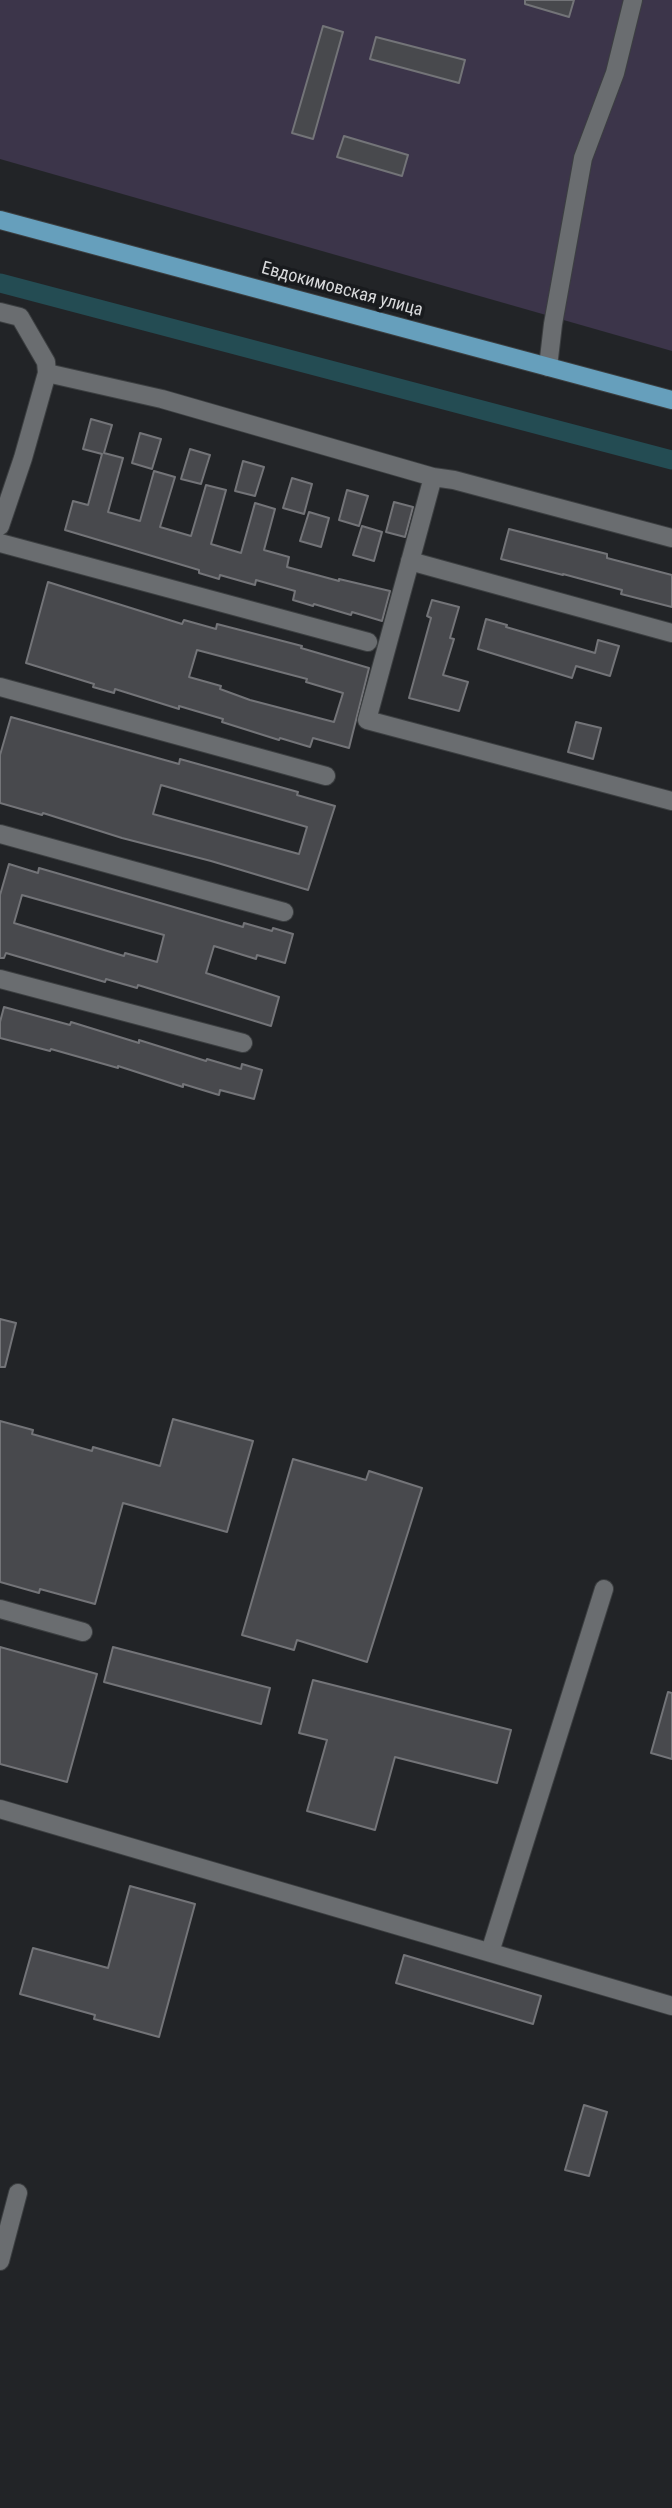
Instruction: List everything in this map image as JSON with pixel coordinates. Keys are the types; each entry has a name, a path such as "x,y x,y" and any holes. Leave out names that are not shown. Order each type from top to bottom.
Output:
{"main road":[{"name":"Евдокимовская улица","path":"0,220 672,400"}],"street":[{"path":"548,367 553,324 583,158 615,73 633,0"},
{"path":"0,312 20,317 46,362 47,373 0,526"},
{"path":"47,373 162,400 433,477 454,480 672,538"},
{"path":"433,477 367,720 672,801"},
{"path":"0,543 368,642"},
{"path":"410,561 672,633"},
{"path":"0,687 326,776"},
{"path":"0,834 284,912"},
{"path":"0,979 243,1044"},
{"path":"490,1952 604,1589"},
{"path":"0,1609 83,1632"},
{"path":"0,1809 672,2006"},
{"path":"0,2261 18,2193"}],"shaded area":[{"path":"0,0 672,0 672,351 0,159"}],"building":[{"path":"525,0 574,0 569,17 525,4"},
{"path":"323,26 343,32 313,139 292,133"},
{"path":"376,37 465,60 459,83 370,59"},
{"path":"344,136 408,155 402,176 337,157"},
{"path":"91,419 112,425 104,453 123,458 108,512 140,521 154,471 175,477 160,527 191,536 206,485 226,490 211,544 241,553 255,503 275,509 264,550 289,557 287,567 390,591 382,621 293,600 295,591 256,580 255,585 220,575 219,579 199,573 199,570 65,530 73,501 88,505 102,454 83,449"},
{"path":"140,433 161,439 152,469 132,463"},
{"path":"190,449 210,455 201,484 181,479"},
{"path":"243,461 264,467 255,496 235,491"},
{"path":"292,478 312,484 304,514 283,508"},
{"path":"347,490 368,496 359,526 339,520"},
{"path":"394,502 413,507 405,537 386,532"},
{"path":"309,512 329,518 321,547 300,541"},
{"path":"362,526 382,532 374,561 353,555"},
{"path":"509,529 607,554 607,558 672,575 672,607 621,594 622,590 501,559"},
{"path":"48,582 182,624 184,620 216,629 217,624 302,646 301,648 369,668 349,748 313,738 310,747 280,738 279,740 222,722 223,719 179,706 179,709 115,689 114,693 26,663","holes":["197,650 307,679 306,682 343,693 334,722 250,700 220,689 221,686 189,677"]},
{"path":"432,600 459,607 450,638 454,639 443,675 468,682 459,711 409,698 431,618 427,616"},
{"path":"486,619 595,653 598,640 619,646 610,676 576,666 572,678 478,649"},
{"path":"11,717 179,764 180,759 298,792 297,795 335,806 308,890 0,803 0,755","holes":["161,785 307,827 299,854 153,814"]},
{"path":"576,722 601,728 593,759 568,752"},
{"path":"9,864 38,873 39,868 243,927 244,923 293,934 285,963 257,955 256,959 214,946 206,973 279,997 271,1026 138,985 137,988 106,979 105,982 6,953 4,958 0,958 0,895","holes":["22,895 164,935 157,962 125,953 124,956 14,923"]},
{"path":"4,1007 70,1025 71,1022 139,1043 139,1040 206,1061 207,1059 241,1069 242,1064 262,1070 254,1099 220,1090 219,1095 183,1084 183,1087 118,1066 0,1038"},
{"path":"0,1319 16,1323 5,1367 0,1367"},
{"path":"173,1419 253,1441 227,1532 123,1503 95,1604 40,1589 39,1593 0,1582 0,1421 33,1430 32,1434 92,1451 93,1447 160,1466"},
{"path":"293,1459 366,1480 369,1471 422,1488 367,1662 297,1640 294,1650 242,1635"},
{"path":"0,1647 97,1674 67,1782 0,1764"},
{"path":"113,1647 270,1688 261,1724 104,1682"},
{"path":"313,1680 511,1730 497,1783 395,1757 375,1830 307,1811 327,1740 299,1733"},
{"path":"668,1692 672,1693 672,1759 651,1753"},
{"path":"130,1886 195,1904 159,2037 94,2019 95,2015 20,1994 33,1948 108,1968"},
{"path":"404,1955 541,1996 533,2024 396,1983"},
{"path":"584,2105 607,2112 589,2176 565,2170"}],"waterway":[{"path":"0,283 672,460"}]}
